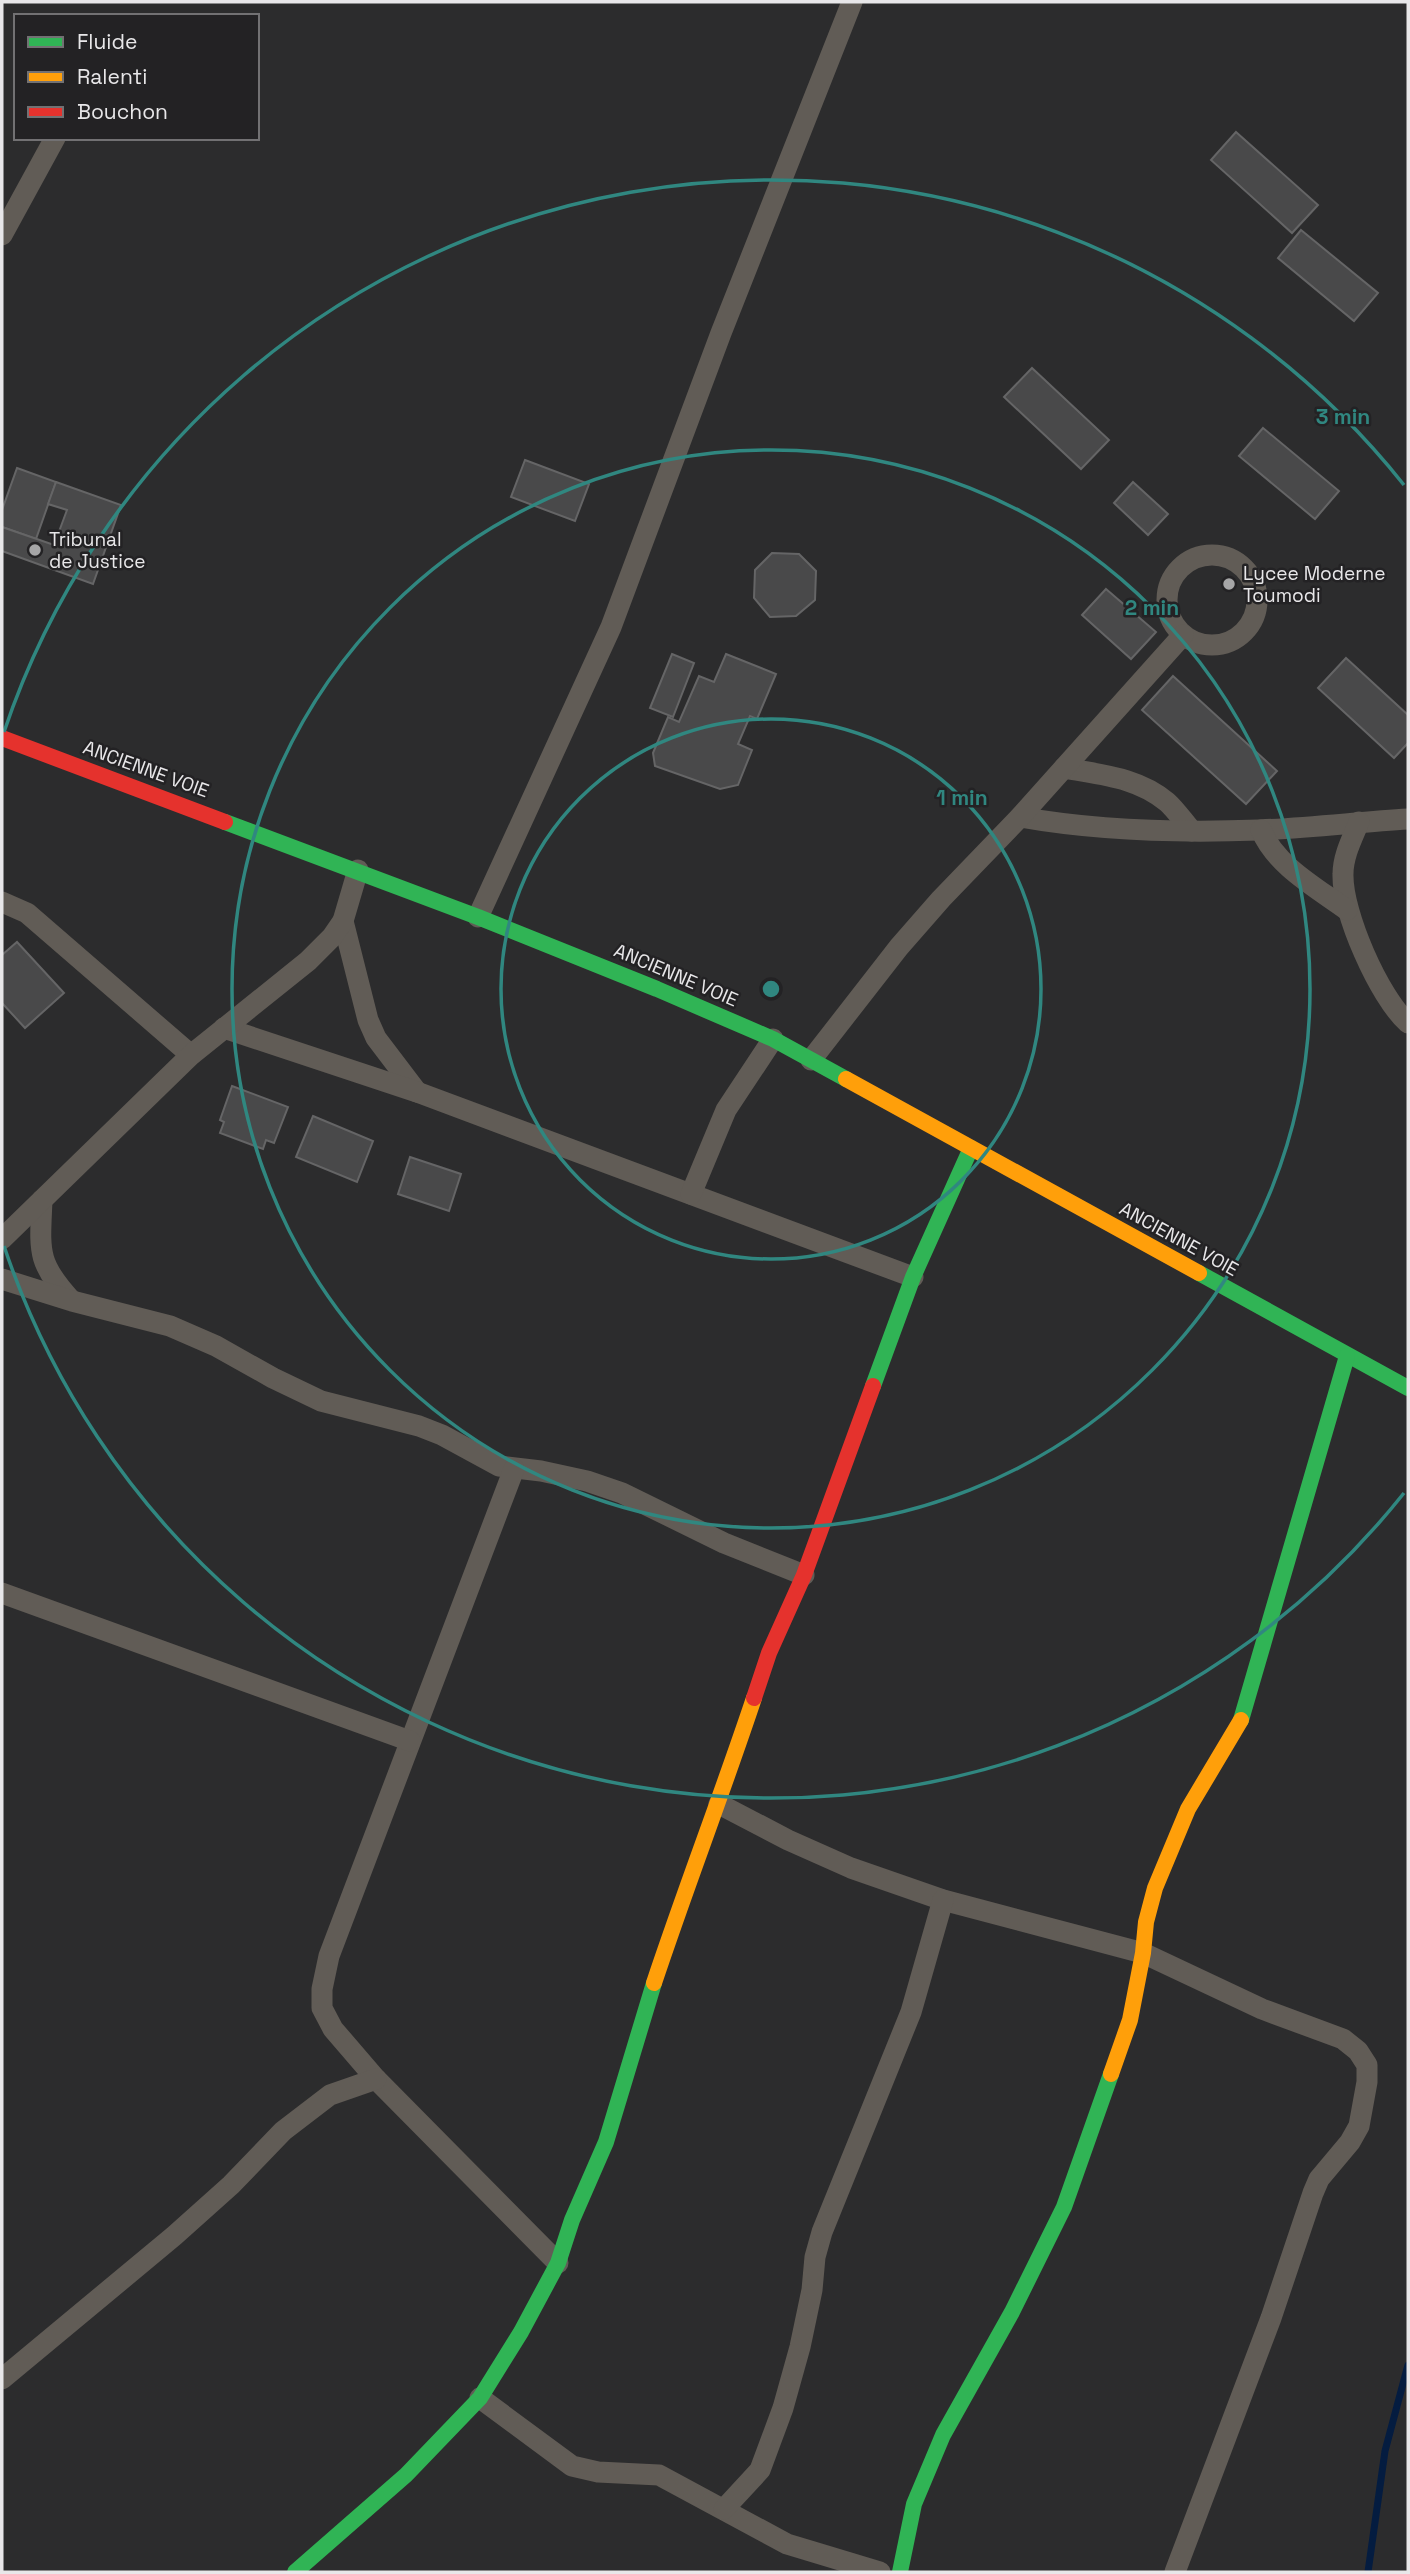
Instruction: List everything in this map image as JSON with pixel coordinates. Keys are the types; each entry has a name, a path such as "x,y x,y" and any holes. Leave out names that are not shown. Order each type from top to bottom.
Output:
{"street":[{"path":"478,917 611,627 721,333 852,2"},
{"path":"2,234 54,140"},
{"path":"1203,555 1224,555 1242,565 1254,581 1258,601 1254,621 1240,636 1222,645 1201,644 1183,635 1170,618 1166,598 1171,579 1185,563 1203,555"},
{"path":"811,1060 899,947 1183,635"},
{"name":"ANCIENNE VOIE","path":"2,737 478,917 773,1039 1408,1388"},
{"path":"1064,768 1126,779 1142,785 1168,803 1192,831"},
{"path":"1020,817 1077,827 1192,831 1261,830 1408,819"},
{"path":"1359,822 1344,861 1347,910 1369,962 1396,1009 1408,1023"},
{"path":"1261,830 1271,848 1283,861 1347,910"},
{"path":"2,1239 191,1055 308,961 332,937 343,921 358,870"},
{"path":"2,902 27,912 191,1055"},
{"path":"343,921 368,1020 376,1038 417,1092"},
{"path":"224,1028 417,1092 913,1277"},
{"path":"691,1194 726,1110 773,1039"},
{"path":"295,2572 406,2475 480,2398 521,2332 558,2263 572,2220 606,2142 639,2026 683,1896 719,1804 769,1653 804,1575 913,1277 971,1149"},
{"path":"42,1200 41,1244 44,1264 53,1280 72,1301"},
{"path":"2,1279 72,1301 170,1326 216,1346 321,1401 419,1426 442,1435 499,1466 541,1471 587,1481 622,1493 724,1543 804,1575"},
{"path":"900,2572 911,2516 943,2435 1012,2312 1064,2207 1130,2020 1146,1922 1155,1888 1188,1809 1240,1722 1347,1356"},
{"path":"514,1469 328,1956 322,1989 322,2008 333,2029 376,2079 558,2263"},
{"path":"2,1593 410,1741"},
{"path":"719,1804 788,1840 851,1868 943,1900 1143,1953 1262,2009 1343,2039 1358,2051 1367,2065 1359,2126 1350,2142 1319,2179 1312,2193 1271,2318 1175,2572"},
{"path":"724,2509 750,2484 760,2470 774,2434 800,2347 822,2232 911,2012 943,1900"},
{"path":"2,2379 174,2236 291,2124 330,2095 376,2079"},
{"path":"480,2398 572,2466 598,2472 659,2474 787,2544 880,2572"}],"building":[{"path":"1236,132 1318,205 1292,233 1211,160"},
{"path":"1301,230 1378,293 1354,321 1278,258"},
{"path":"1032,368 1109,440 1081,469 1004,397"},
{"path":"1263,428 1339,491 1315,519 1239,456"},
{"path":"525,460 589,484 575,521 511,497"},
{"path":"17,468 56,482 36,539 2,527 2,510"},
{"path":"56,482 121,505 93,584 2,551 2,527 54,545 67,510 48,504"},
{"path":"1133,482 1168,514 1148,535 1114,503"},
{"path":"772,553 799,554 816,571 815,600 796,616 770,617 754,598 755,570"},
{"path":"1106,589 1156,632 1131,659 1082,615"},
{"path":"672,654 694,663 673,717 650,708"},
{"path":"726,654 776,674 757,719 750,716 738,744 752,750 738,785 720,789 655,766 653,753 668,717 679,722 699,676 714,682"},
{"path":"1346,658 1408,715 1408,743 1394,758 1318,688"},
{"path":"1173,676 1277,771 1246,804 1142,710"},
{"path":"17,942 64,993 25,1028 2,1003 2,955"},
{"path":"232,1086 288,1107 274,1143 266,1140 263,1149 220,1133 224,1122 220,1120"},
{"path":"313,1116 373,1141 357,1182 296,1157"},
{"path":"410,1157 461,1174 449,1211 398,1194"}],"waterway":[{"path":"1368,2572 1385,2451 1408,2365"}],"traffic: fast":[{"path":"225,822 478,917 657,989 773,1039 846,1079"},
{"path":"873,1386 913,1277 971,1148"},
{"path":"1199,1273 1408,1388"},
{"path":"1241,1720 1347,1356"},
{"path":"295,2572 406,2475 480,2398 521,2332 558,2263 572,2220 606,2142 654,1983"},
{"path":"900,2572 914,2504 943,2435 1012,2312 1064,2207 1111,2074"}],"traffic: slow":[{"path":"846,1079 1199,1273"},
{"path":"654,1983 754,1698"},
{"path":"1111,2074 1130,2020 1146,1922 1155,1888 1188,1809 1241,1720"}],"traffic: jam":[{"path":"2,738 225,822"},
{"path":"754,1698 769,1653 804,1575 873,1386"}],"place":[{"name":"Tribunal de Justice","path":"35,550"},
{"name":"Lycee Moderne Toumodi","path":"1229,584"}]}
